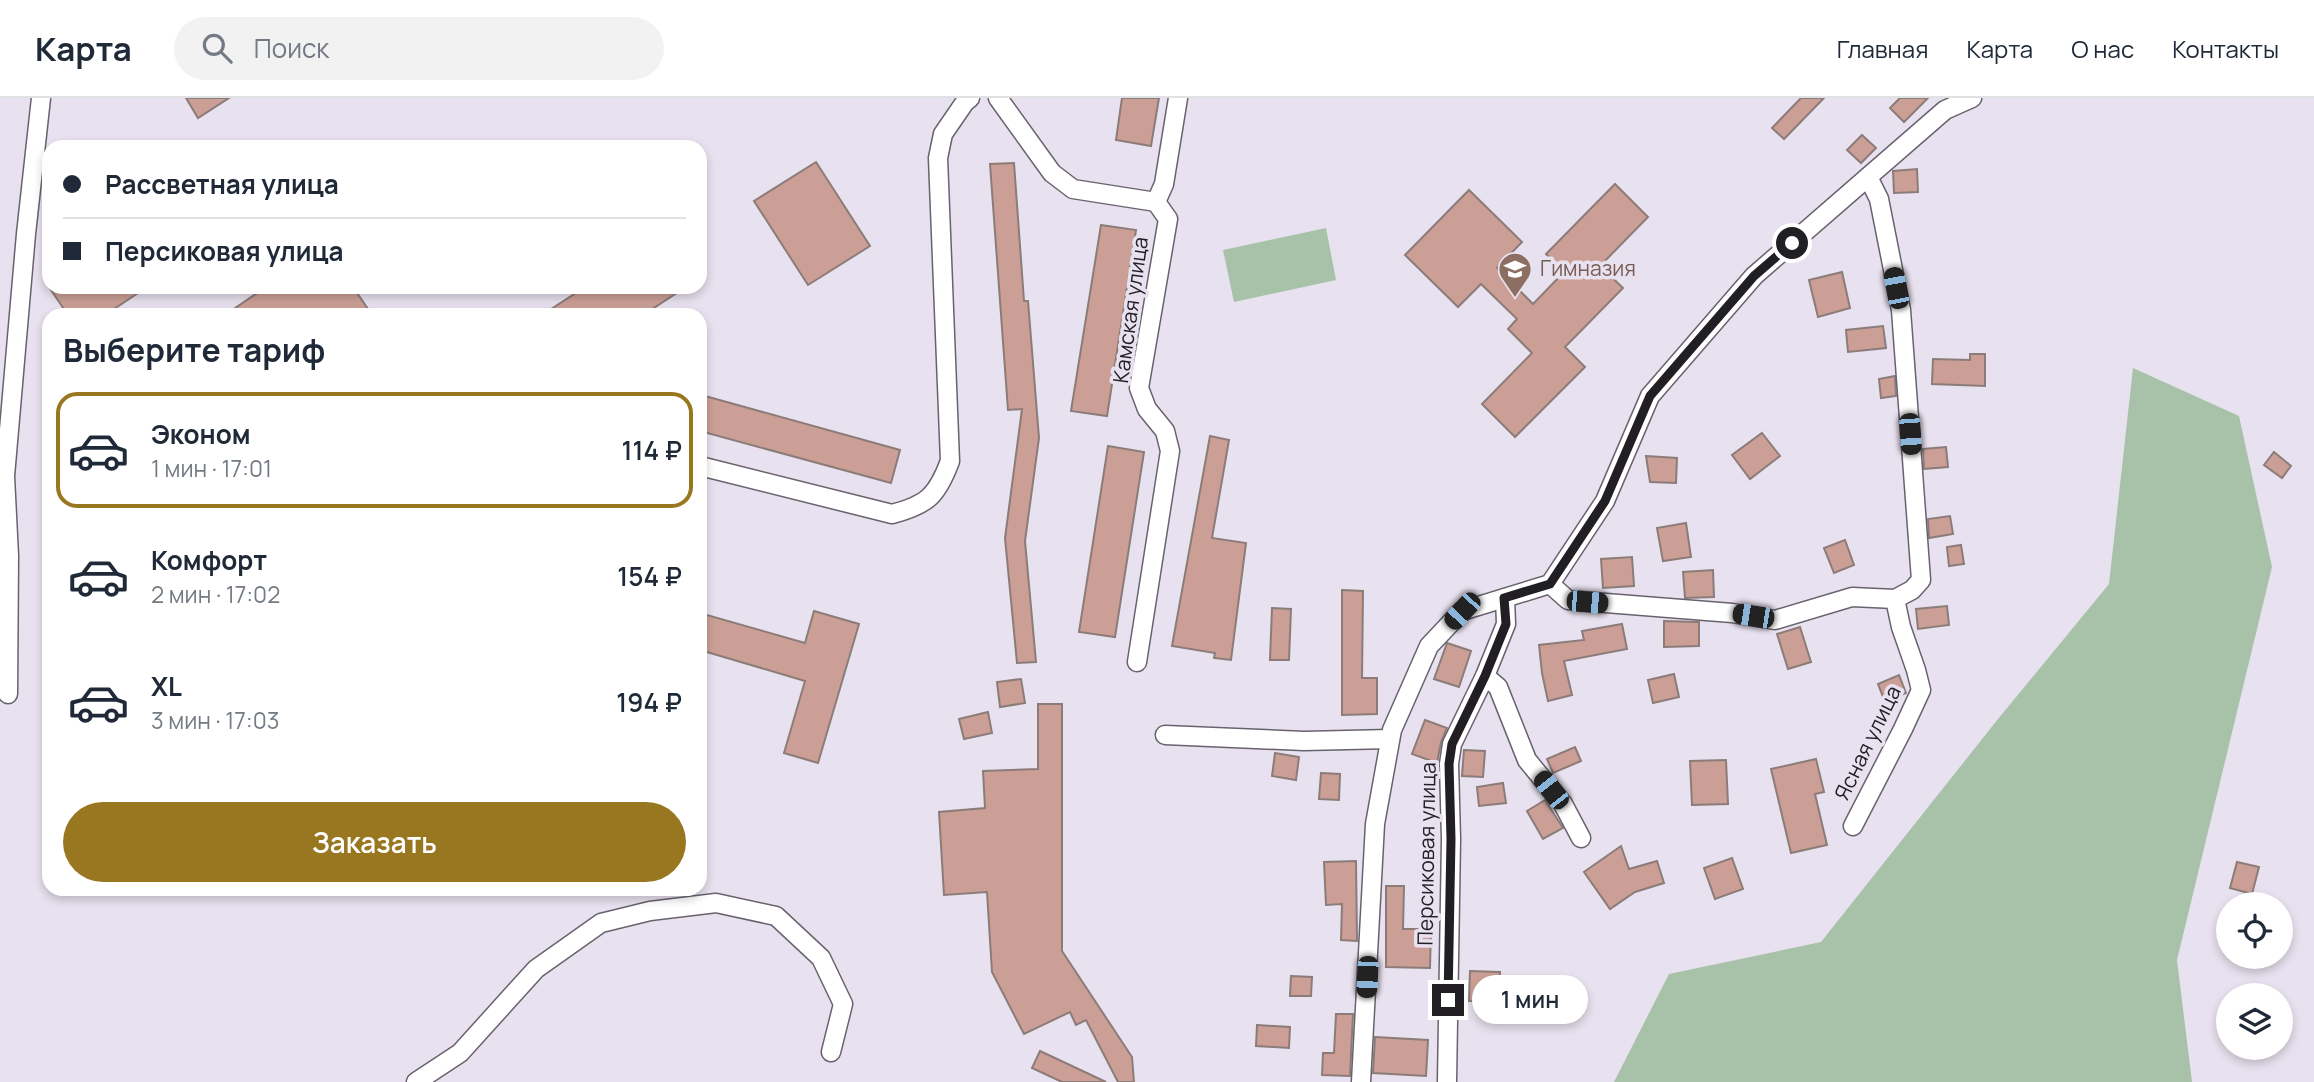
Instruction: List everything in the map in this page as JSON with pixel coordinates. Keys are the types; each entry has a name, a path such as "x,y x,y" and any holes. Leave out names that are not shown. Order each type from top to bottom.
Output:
{"street":[{"path":"8,694 9,556 5,476 41,98"},
{"path":"707,468 892,514 916,507 942,483 950,461 938,158 943,134 970,98"},
{"path":"998,98 1052,173 1073,189 1156,202 1164,184 1178,98"},
{"path":"1361,1082 1376,824 1392,730 1429,646 1462,611 1550,584 1605,501 1650,396 1754,276 1945,110 1972,98"},
{"path":"1550,584 1568,600 1732,612 1775,620 1852,597 1895,599 1912,590 1921,580 1901,310 1879,199 1868,177"},
{"name":"Камская улица","path":"1138,662 1170,452 1165,431 1147,409 1139,388 1168,219 1156,202"},
{"name":"Персиковая улица","path":"1447,1081 1451,839 1449,764 1452,744 1485,676 1506,624 1504,598"},
{"name":"Ясная улица","path":"1853,826 1920,690 1895,599"},
{"path":"1485,676 1499,687 1527,760 1563,804 1581,838"},
{"path":"1165,735 1304,741 1390,739"},
{"path":"415,1082 460,1052 536,969 601,923 650,911 716,903 776,916 821,958 842,1004 831,1052"}],"green space":[{"path":"1326,228 1336,280 1234,302 1223,250"},
{"path":"2133,368 2239,416 2272,567 2177,960 2192,1082 1614,1082 1669,974 1821,942 2109,584"}],"building":[{"path":"186,98 229,98 198,118"},
{"path":"1122,98 1159,98 1151,146 1116,140"},
{"path":"1801,98 1824,98 1784,139 1772,128"},
{"path":"1900,98 1928,98 1904,122 1890,108"},
{"path":"1862,135 1876,148 1861,163 1847,150"},
{"path":"816,162 870,246 808,285 754,201"},
{"path":"1014,163 1024,301 1028,301 1039,438 1025,541 1036,662 1017,663 1005,538 1022,409 1008,410 990,164"},
{"path":"1917,169 1918,192 1894,193 1893,171"},
{"path":"1615,184 1648,217 1600,266 1623,288 1565,347 1585,367 1515,437 1482,404 1532,353 1508,329 1517,319 1481,284 1458,307 1405,255 1469,190 1522,242 1497,268 1533,304 1564,272 1546,254"},
{"path":"1101,225 1136,230 1107,416 1071,411"},
{"path":"1842,272 1850,308 1818,317 1809,280"},
{"path":"54,294 136,294 116,308 63,308"},
{"path":"256,294 358,294 367,308 235,308"},
{"path":"574,294 675,294 654,308 553,308"},
{"path":"1883,326 1886,348 1848,352 1846,330"},
{"path":"1970,354 1985,354 1985,386 1932,384 1933,359 1970,360"},
{"path":"1895,376 1896,396 1881,398 1879,379"},
{"path":"707,397 900,450 891,483 707,433"},
{"path":"1762,433 1780,456 1750,479 1732,455"},
{"path":"1210,436 1229,440 1212,538 1246,543 1231,660 1214,658 1215,653 1172,646"},
{"path":"1108,446 1144,452 1115,637 1079,632"},
{"path":"1946,447 1948,467 1924,469 1923,449"},
{"path":"2274,452 2291,466 2282,478 2264,465"},
{"path":"1646,456 1677,458 1676,483 1650,482"},
{"path":"1950,516 1953,534 1929,538 1928,519"},
{"path":"1686,523 1691,557 1663,561 1657,528"},
{"path":"1845,540 1854,565 1834,573 1824,548"},
{"path":"1961,545 1964,564 1949,566 1947,547"},
{"path":"1632,557 1634,586 1603,588 1601,559"},
{"path":"1713,570 1714,597 1685,598 1683,572"},
{"path":"1342,590 1363,591 1362,678 1377,678 1377,714 1342,715"},
{"path":"1947,606 1949,625 1918,629 1916,609"},
{"path":"1272,608 1291,609 1289,660 1270,660"},
{"path":"814,611 859,624 818,763 784,753 805,681 707,652 707,615 805,643"},
{"path":"1664,621 1699,622 1699,646 1664,647"},
{"path":"1622,624 1627,649 1564,661 1572,695 1548,701 1539,645 1584,640 1582,631"},
{"path":"1800,627 1811,662 1788,669 1777,634"},
{"path":"1447,643 1471,651 1459,687 1434,679"},
{"path":"1674,674 1679,697 1653,703 1648,680"},
{"path":"1899,675 1906,693 1885,702 1878,684"},
{"path":"1021,679 1025,703 1000,707 997,682"},
{"path":"1038,704 1062,704 1062,951 1132,1057 1134,1082 1118,1082 1086,1020 1076,1025 1070,1012 1024,1034 992,972 987,892 944,895 939,812 985,808 983,771 1038,769"},
{"path":"988,712 992,733 964,739 959,719"},
{"path":"1425,720 1447,728 1437,763 1412,754"},
{"path":"1575,747 1581,761 1553,773 1547,759"},
{"path":"1464,750 1485,751 1483,777 1462,776"},
{"path":"1275,753 1299,757 1296,780 1272,776"},
{"path":"1816,759 1824,792 1815,794 1827,845 1791,853 1771,769"},
{"path":"1726,760 1728,804 1692,805 1690,761"},
{"path":"1321,773 1340,774 1339,800 1319,799"},
{"path":"1503,783 1506,803 1479,806 1477,787"},
{"path":"1545,800 1563,828 1543,839 1527,811"},
{"path":"1621,846 1629,869 1657,861 1664,883 1635,892 1610,909 1584,872"},
{"path":"1732,858 1743,889 1715,899 1704,868"},
{"path":"1356,861 1357,941 1341,940 1342,904 1326,905 1324,862"},
{"path":"2237,862 2259,867 2253,892 2230,888"},
{"path":"1386,886 1404,886 1403,929 1431,929 1430,968 1386,967"},
{"path":"1470,971 1500,972 1499,1002 1469,1001"},
{"path":"1291,976 1312,977 1311,996 1290,996"},
{"path":"1336,1014 1353,1014 1350,1076 1322,1075 1323,1053 1334,1053"},
{"path":"1257,1025 1290,1027 1289,1048 1256,1046"},
{"path":"1375,1037 1428,1040 1426,1076 1373,1073"},
{"path":"1040,1051 1106,1082 1062,1082 1032,1068"}],"place":[{"name":"Гимназия","path":"1515,299"}],"route":[{"path":"1448,1000 1451,839 1449,764 1452,744 1485,676 1506,624 1504,598 1550,584 1605,501 1650,396 1754,276 1792,243"}]}
